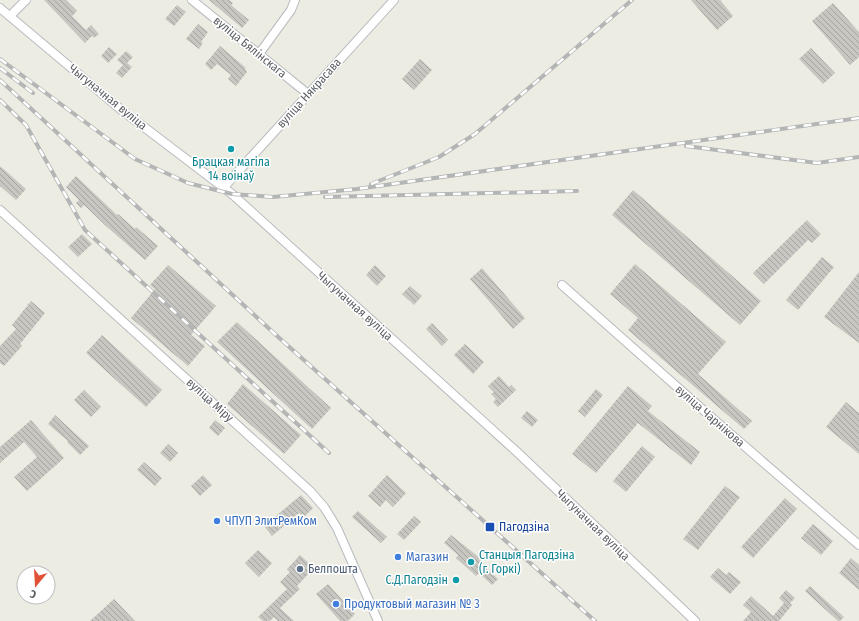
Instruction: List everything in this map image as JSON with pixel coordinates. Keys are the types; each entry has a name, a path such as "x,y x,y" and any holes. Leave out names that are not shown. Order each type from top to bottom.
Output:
{"street":[{"path":"10,16 26,0"},
{"name":"вуліца Бялінскага","path":"192,0 308,94"},
{"path":"259,54 291,10 295,0"},
{"name":"вуліца Някрасава","path":"224,187 394,0"},
{"name":"Чыгуначная вуліца","path":"0,8 119,108 224,187 517,452 695,621"},
{"name":"вуліца Міру","path":"0,210 310,491 324,508 337,528 378,621"},
{"name":"вуліца Чарнікова","path":"562,285 859,545"}],"building":[{"path":"44,0 66,0 77,11 72,16 86,30 91,25 99,34 94,38 92,36 85,43"},
{"path":"209,0 229,0 233,3 231,5 249,20 242,28"},
{"path":"691,0 720,0 733,16 717,30"},
{"path":"833,3 859,32 859,57 850,65 812,21"},
{"path":"177,5 186,12 174,26 165,19"},
{"path":"198,24 208,32 201,42 203,43 199,49 186,39"},
{"path":"220,46 246,68 245,69 247,72 236,86 228,79 231,75 217,64 211,70 205,64"},
{"path":"109,47 117,54 108,63 101,56"},
{"path":"811,48 835,73 823,84 799,59"},
{"path":"126,51 133,57 127,63 132,67 122,78 116,73 123,65 117,60"},
{"path":"420,59 432,70 414,90 402,79"},
{"path":"0,166 26,189 16,200 0,186"},
{"path":"76,176 117,215 118,214 135,229 136,227 158,246 145,260 84,205 81,208 76,203 79,200 66,187"},
{"path":"633,190 761,301 740,325 612,215"},
{"path":"807,220 821,234 812,243 808,240 764,284 753,273"},
{"path":"82,234 92,244 78,257 68,247"},
{"path":"822,257 834,267 798,310 786,300"},
{"path":"635,264 726,342 698,374 752,421 744,429 628,330 638,318 610,294"},
{"path":"168,265 216,306 191,335 205,346 188,366 131,318 155,289 150,285"},
{"path":"375,265 386,276 377,286 366,275"},
{"path":"482,268 525,318 513,329 470,279"},
{"path":"859,272 859,343 824,317"},
{"path":"410,286 422,296 414,305 402,294"},
{"path":"31,301 45,313 20,344 22,346 4,366 0,363 0,346 16,329 12,325"},
{"path":"237,322 331,408 312,429 217,342"},
{"path":"432,323 448,340 442,346 426,329"},
{"path":"102,335 162,390 146,407 86,353"},
{"path":"465,344 484,362 473,374 454,355"},
{"path":"499,376 509,387 511,385 516,390 498,407 493,402 496,399 491,394 494,392 488,386"},
{"path":"243,384 301,435 284,454 227,404"},
{"path":"628,386 652,406 648,411 700,452 691,465 638,423 596,473 572,454"},
{"path":"596,389 603,395 585,417 578,411"},
{"path":"84,390 101,407 91,417 74,400"},
{"path":"846,402 859,413 859,454 826,427"},
{"path":"527,411 538,420 532,427 521,418"},
{"path":"55,415 89,446 80,455 67,442 68,441 48,424"},
{"path":"31,420 64,458 27,491 14,477 37,457 24,442 0,463 0,447"},
{"path":"215,420 225,428 218,436 209,428"},
{"path":"168,444 178,453 170,462 160,453"},
{"path":"642,446 655,457 626,492 613,481"},
{"path":"144,462 162,478 155,486 137,470"},
{"path":"203,475 212,485 200,496 191,486"},
{"path":"387,475 406,493 393,507 386,500 380,507 368,496"},
{"path":"725,486 740,497 698,550 683,539"},
{"path":"301,495 313,508 304,517 299,513 272,536 264,526"},
{"path":"785,498 797,509 753,558 741,547"},
{"path":"358,511 387,537 381,543 352,517"},
{"path":"414,516 421,522 404,540 397,534"},
{"path":"813,524 833,541 821,555 801,538"},
{"path":"451,535 480,558 479,559 486,566 485,567 498,579 492,585 479,573 476,576 456,558 458,555 444,543"},
{"path":"258,550 272,563 259,577 245,563"},
{"path":"300,555 314,568 297,586 300,589 280,608 294,621 278,621 274,617 270,621 263,621 258,617 287,589 280,582 290,572 287,569"},
{"path":"851,558 859,565 859,590 839,573"},
{"path":"718,568 726,575 729,572 741,582 730,594 710,577"},
{"name":"Продуктовый магазин № 3","path":"328,584 355,614 348,621 340,621 316,594"},
{"path":"810,586 844,617 840,621 838,621 805,591"},
{"path":"786,590 795,598 790,603 792,605 779,621 743,621 751,612 743,605 751,596 773,616 784,603 779,598"},
{"path":"114,599 135,621 90,621"}],"railway":[{"path":"371,184 439,157 475,134 632,0"},
{"path":"0,59 135,159 188,183 232,194 273,197 357,189 859,118"},
{"path":"0,68 33,93"},
{"path":"0,80 276,335 595,621"},
{"path":"0,100 26,125 85,230 329,453"},
{"path":"686,146 817,163 859,157"},
{"path":"325,197 577,191"}],"place":[{"name":"Брацкая магіла 14 воінаў","path":"231,149"},
{"name":"ЧПУП ЭлитРемКом","path":"217,521"},
{"name":"Пагодзіна","path":"490,527"},
{"name":"Магазин","path":"398,557"},
{"name":"Станцыя Пагодзіна (г. Горкі)","path":"471,562"},
{"name":"Белпошта","path":"300,569"},
{"name":"С.Д.Пагодзін","path":"456,580"},
{"name":"Продуктовый магазин № 3","path":"336,604"}]}
